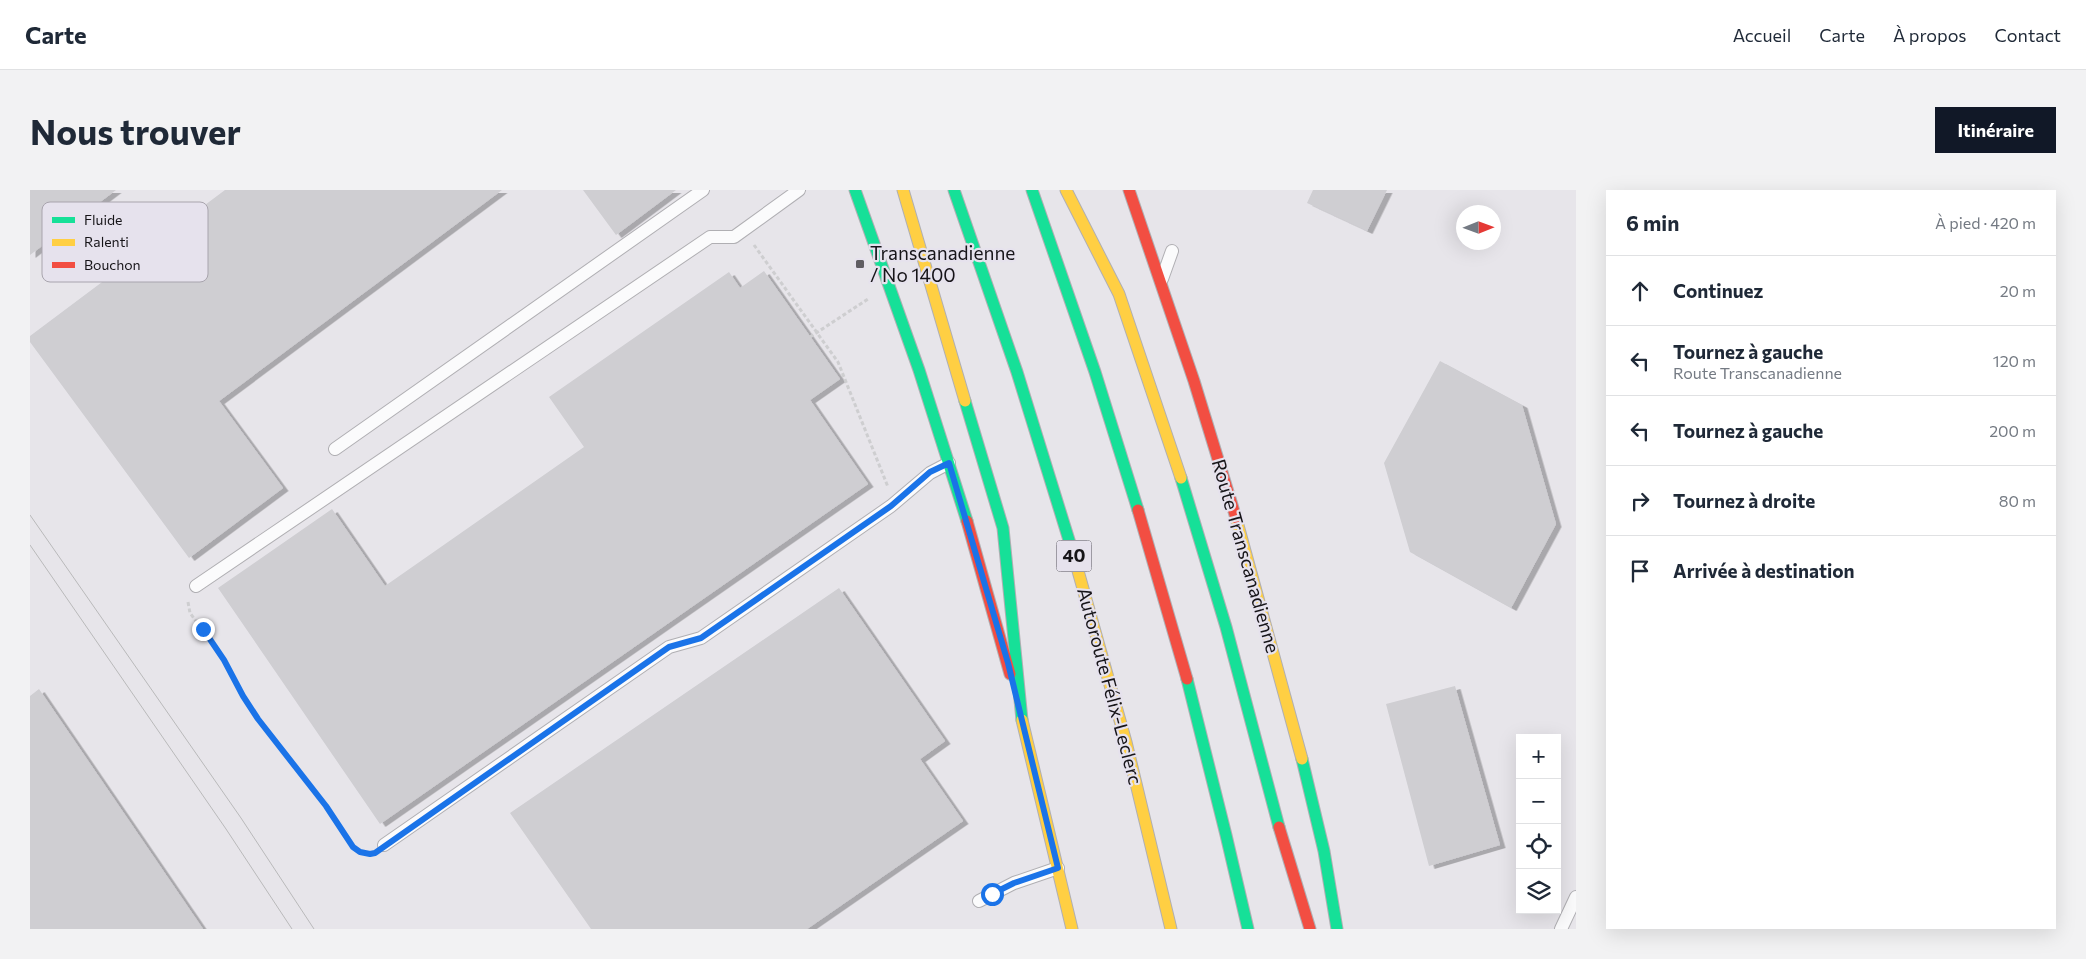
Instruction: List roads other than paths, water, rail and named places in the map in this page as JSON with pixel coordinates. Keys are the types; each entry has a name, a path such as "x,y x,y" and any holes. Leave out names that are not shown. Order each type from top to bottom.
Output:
{"main road":[{"path":"855,190 908,336 974,542 1022,720 1072,929"},
{"path":"903,190 1003,528 1022,720"},
{"name":"Autoroute Félix-Leclerc","path":"954,190 1004,332 1062,515 1117,710 1171,929"},
{"path":"1032,190 1096,376 1148,547 1205,755 1248,929"},
{"path":"1066,190 1119,294 1172,449 1226,627 1287,857 1310,929"},
{"name":"Route Transcanadienne","path":"1129,190 1161,281 1241,535 1296,735 1324,851 1337,929"}],"lane":[{"path":"334,448 703,190"},
{"path":"196,586 710,237 734,237 799,190"},
{"path":"1161,281 1172,251"},
{"path":"384,845 669,647 701,638 891,506 930,472 949,463"},
{"path":"979,901 1014,883 1058,868"},
{"path":"1561,929 1576,897"}],"tram line":[{"path":"30,515 241,818 314,929"},
{"path":"30,545 226,829 292,929"}],"place":[{"name":"Transcanadienne / No 1400","path":"860,264"}]}
